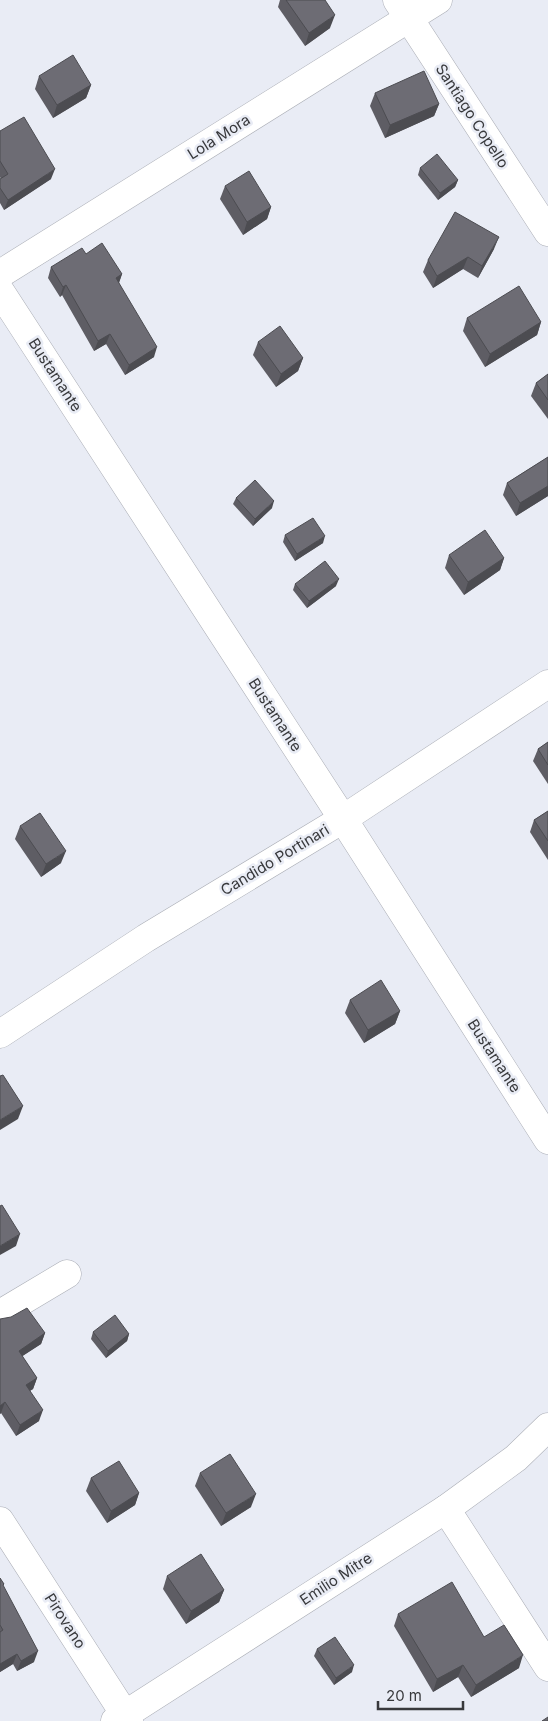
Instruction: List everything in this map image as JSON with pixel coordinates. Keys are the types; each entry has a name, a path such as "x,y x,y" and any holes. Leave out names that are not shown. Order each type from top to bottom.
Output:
{"street":[{"name":"Lola Mora","path":"0,274 403,9 438,0"},
{"name":"Santiago Copello","path":"403,9 548,232"},
{"name":"Bustamante","path":"0,291 343,819 548,1140"},
{"name":"Candido Portinari","path":"0,1034 146,938 343,819 548,684"},
{"path":"0,1314 67,1274"},
{"name":"Emilio Mitre","path":"123,1719 446,1509 516,1458 548,1427"},
{"path":"446,1509 548,1666"},
{"name":"Pirovano","path":"0,1521 123,1719"}],"building":[{"path":"286,0 325,0 335,15 309,33"},
{"path":"73,55 91,85 57,105 39,76"},
{"path":"424,71 439,104 390,125 375,93"},
{"path":"24,117 55,169 8,200 0,188 0,179 8,174 0,161 0,131"},
{"path":"437,154 458,180 440,193 420,168"},
{"path":"249,171 271,207 247,222 225,186"},
{"path":"455,212 499,237 482,266 468,257 437,276 428,260"},
{"path":"102,243 122,274 116,278 157,347 129,365 110,334 98,341 66,285 63,287 51,267 82,248 86,254"},
{"path":"519,286 541,322 490,354 467,318"},
{"path":"280,326 303,358 281,374 258,342"},
{"path":"548,374 548,400 536,383"},
{"path":"548,457 548,486 520,503 507,483"},
{"path":"255,480 274,501 255,519 236,498"},
{"path":"313,518 325,536 297,554 285,535"},
{"path":"485,530 504,558 468,582 449,555"},
{"path":"325,561 339,579 309,601 295,584"},
{"path":"548,742 548,765 538,749"},
{"path":"548,811 548,841 534,820"},
{"path":"40,813 66,851 46,864 20,826"},
{"path":"381,980 400,1011 368,1030 350,1000"},
{"path":"3,1075 23,1106 0,1120 0,1076"},
{"path":"2,1205 20,1234 0,1246 0,1206"},
{"path":"27,1308 45,1333 19,1351 37,1378 26,1385 43,1410 20,1425 5,1402 0,1406 0,1319 11,1317"},
{"path":"115,1315 129,1334 108,1351 93,1332"},
{"path":"230,1454 256,1494 226,1513 200,1473"},
{"path":"119,1461 139,1493 111,1511 91,1478"},
{"path":"201,1554 224,1590 191,1611 167,1576"},
{"path":"0,1578 38,1651 21,1661 17,1654 0,1664 0,1632 3,1630 0,1625"},
{"path":"452,1582 484,1637 504,1625 523,1655 476,1685 463,1665 437,1679 398,1614"},
{"path":"335,1637 354,1665 336,1678 317,1649"}]}
